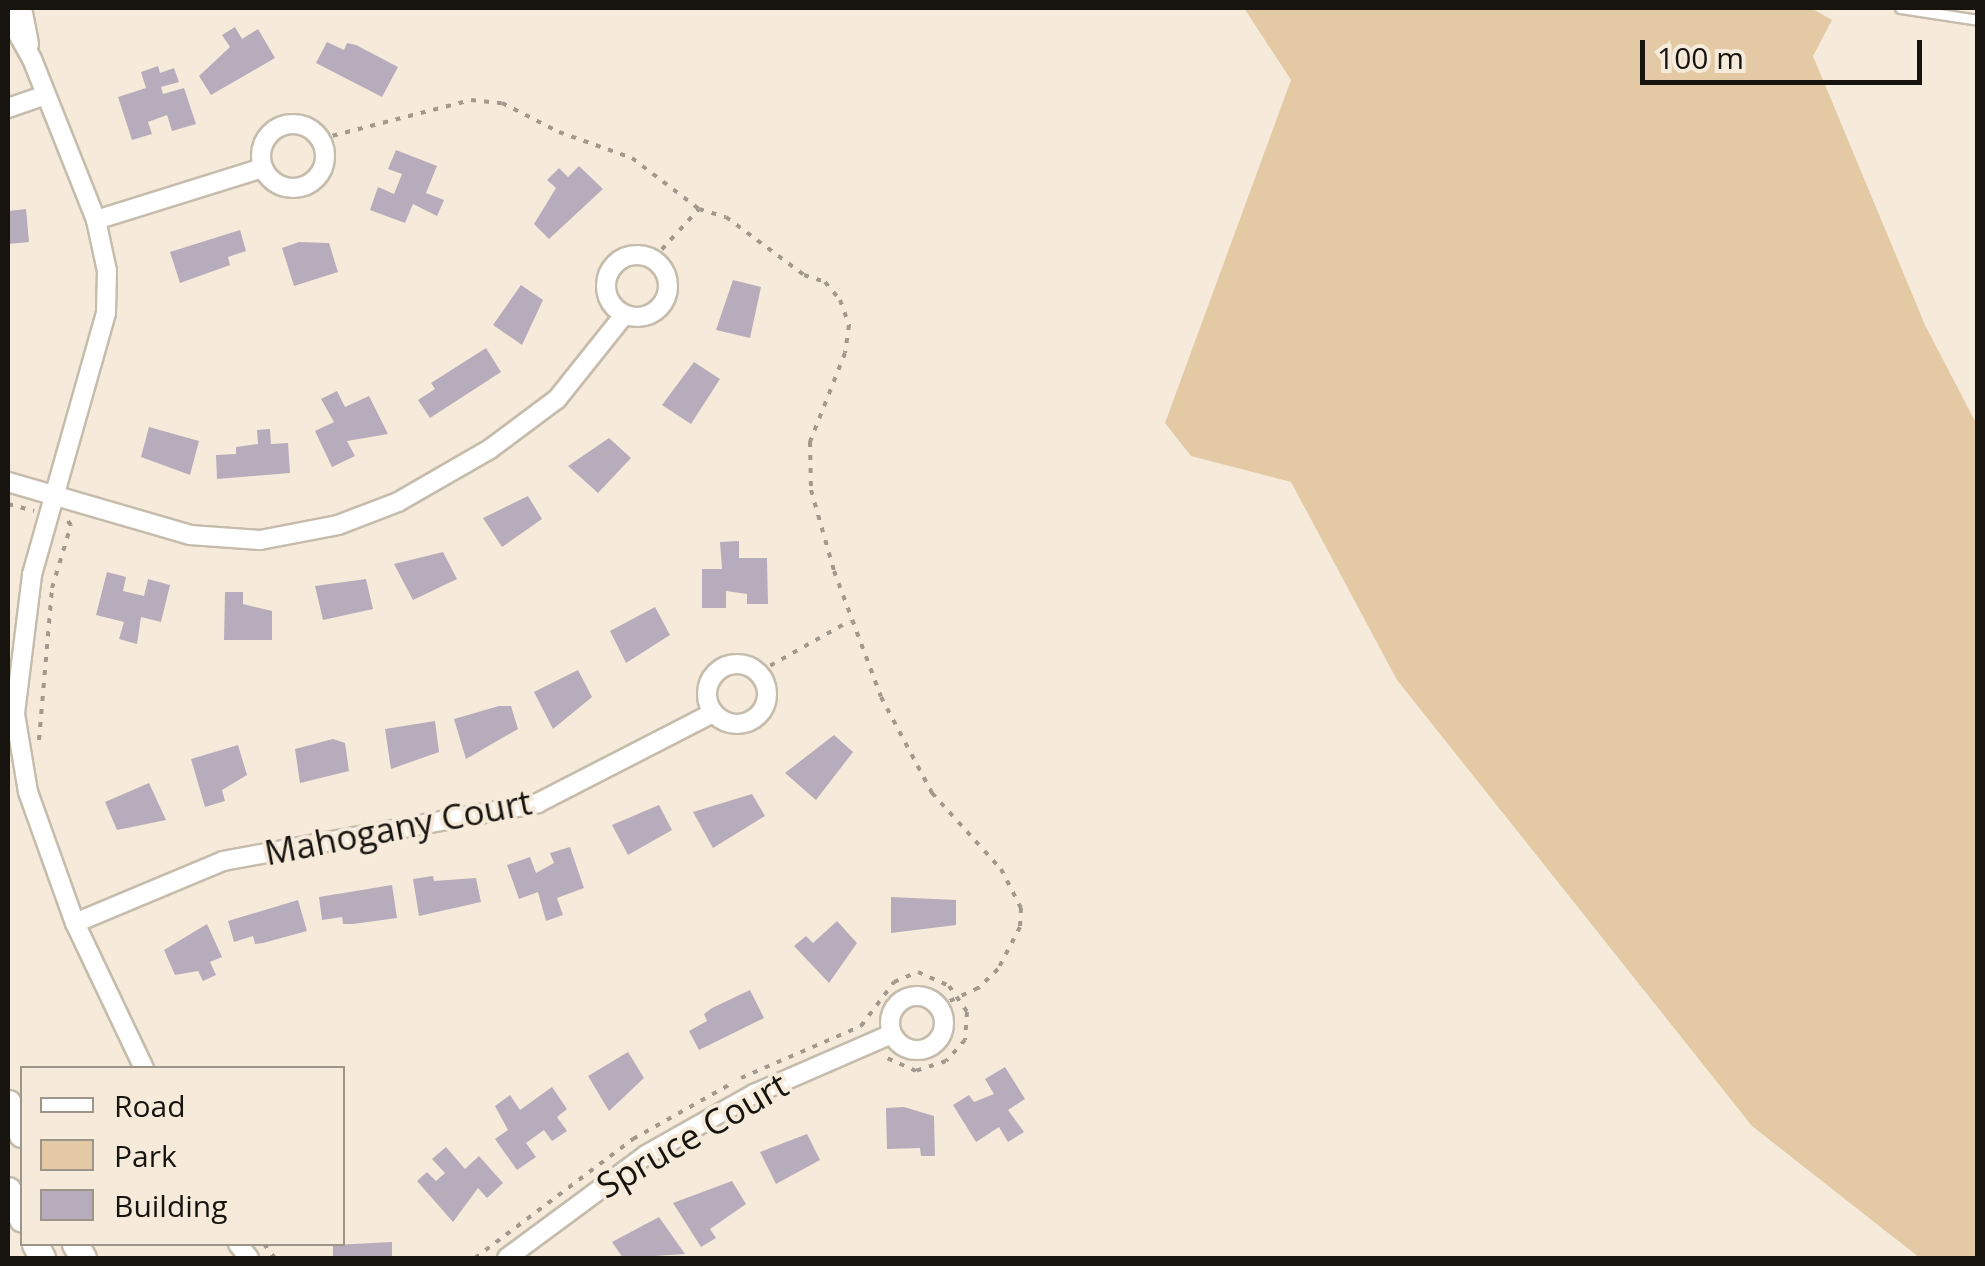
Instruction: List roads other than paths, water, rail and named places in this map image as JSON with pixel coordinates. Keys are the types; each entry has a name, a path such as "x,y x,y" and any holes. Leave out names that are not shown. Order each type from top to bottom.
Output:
{"main road":[{"path":"8,1103 20,1130"},
{"path":"8,1190 20,1215"}],"street":[{"path":"22,8 32,59"},
{"path":"8,16 32,59 96,220 107,271 106,313 48,517 20,644 15,714 28,792 74,922 143,1066"},
{"path":"8,108 46,95"},
{"path":"279,126 307,127 320,140 322,171 302,187 279,185 263,168 262,145 279,126"},
{"path":"96,220 263,168"},
{"path":"8,482 190,535 260,540 338,525 398,502 544,409 624,314 654,312 666,296 667,278 653,259 624,256 608,273 610,302 624,314"},
{"name":"Mahogany Court","path":"74,922 224,861 538,803 713,713 744,724 760,714 768,696 759,672 737,663 718,670 706,695 713,713"},
{"path":"906,997 928,997 939,1006 943,1033 927,1049 906,1048 892,1034 890,1017 906,997"},
{"name":"Spruce Court","path":"507,1258 646,1155 754,1094 892,1034"}],"lane":[{"path":"1900,8 1978,20"}]}
